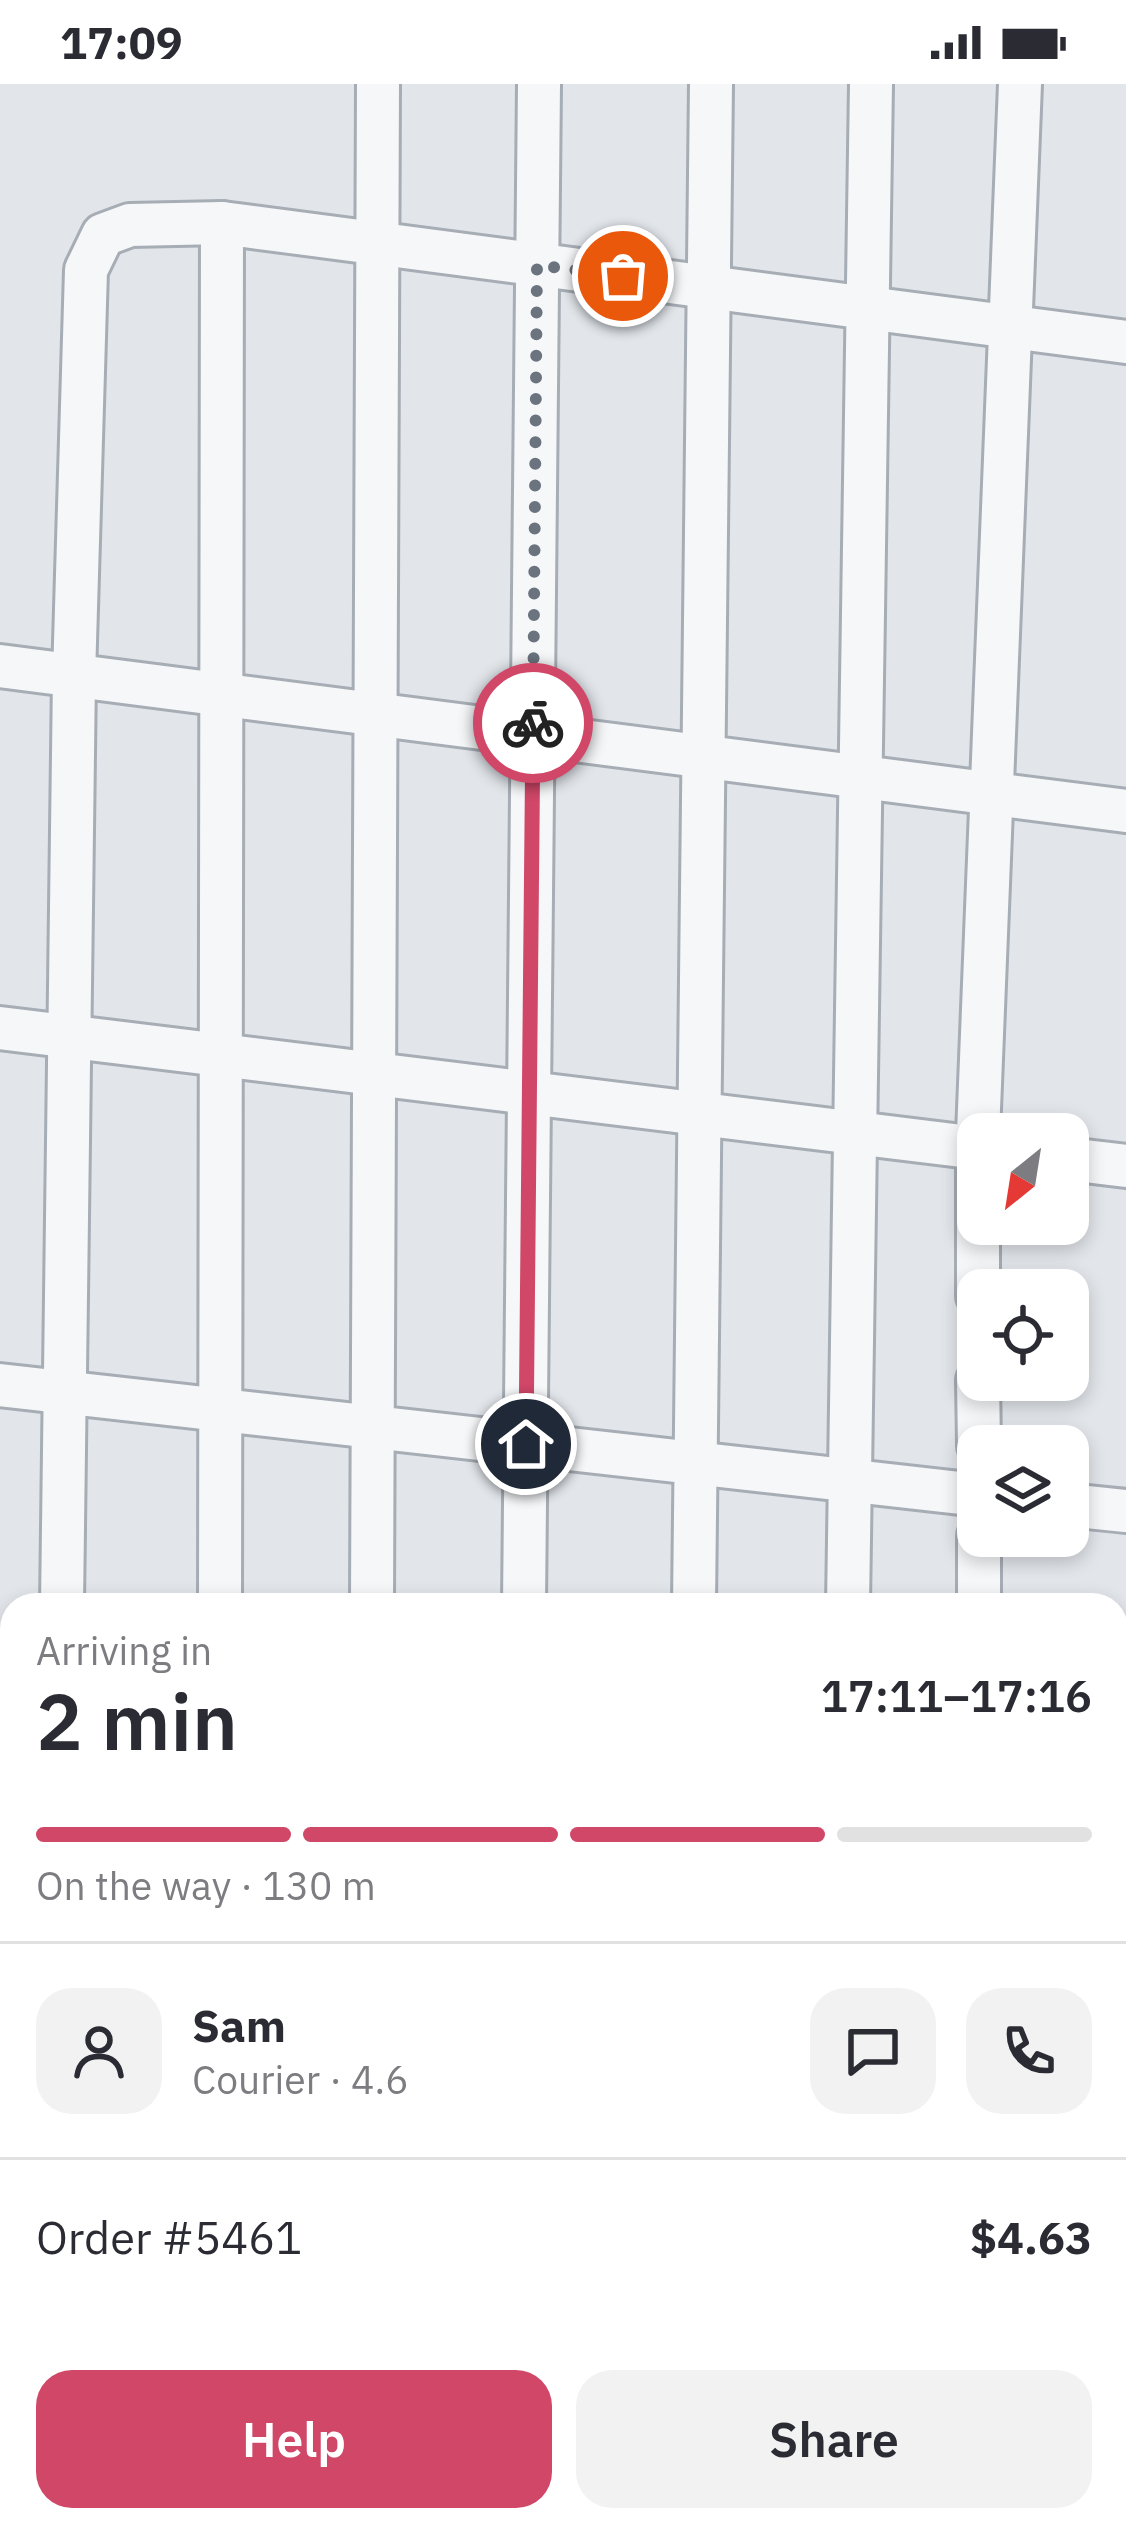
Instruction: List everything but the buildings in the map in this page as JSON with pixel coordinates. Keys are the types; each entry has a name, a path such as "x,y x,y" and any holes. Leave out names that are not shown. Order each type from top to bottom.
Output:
{"street":[{"path":"372,1593 378,84"},
{"path":"524,1593 539,84"},
{"path":"694,1593 711,84"},
{"path":"848,1593 871,84"},
{"path":"979,1113 1020,84"},
{"path":"220,1593 222,223"},
{"path":"62,1593 74,676 86,269 103,235 130,224 222,223 1126,342"},
{"path":"0,666 1126,812"},
{"path":"0,1028 957,1145"},
{"path":"1089,1162 1126,1166"},
{"path":"0,1385 957,1493"},
{"path":"1089,1507 1126,1511"},
{"path":"979,1557 979,1593"}],"way so far":[{"path":"533,723 537,265 623,276"}],"route":[{"path":"526,1444 533,723"}]}
